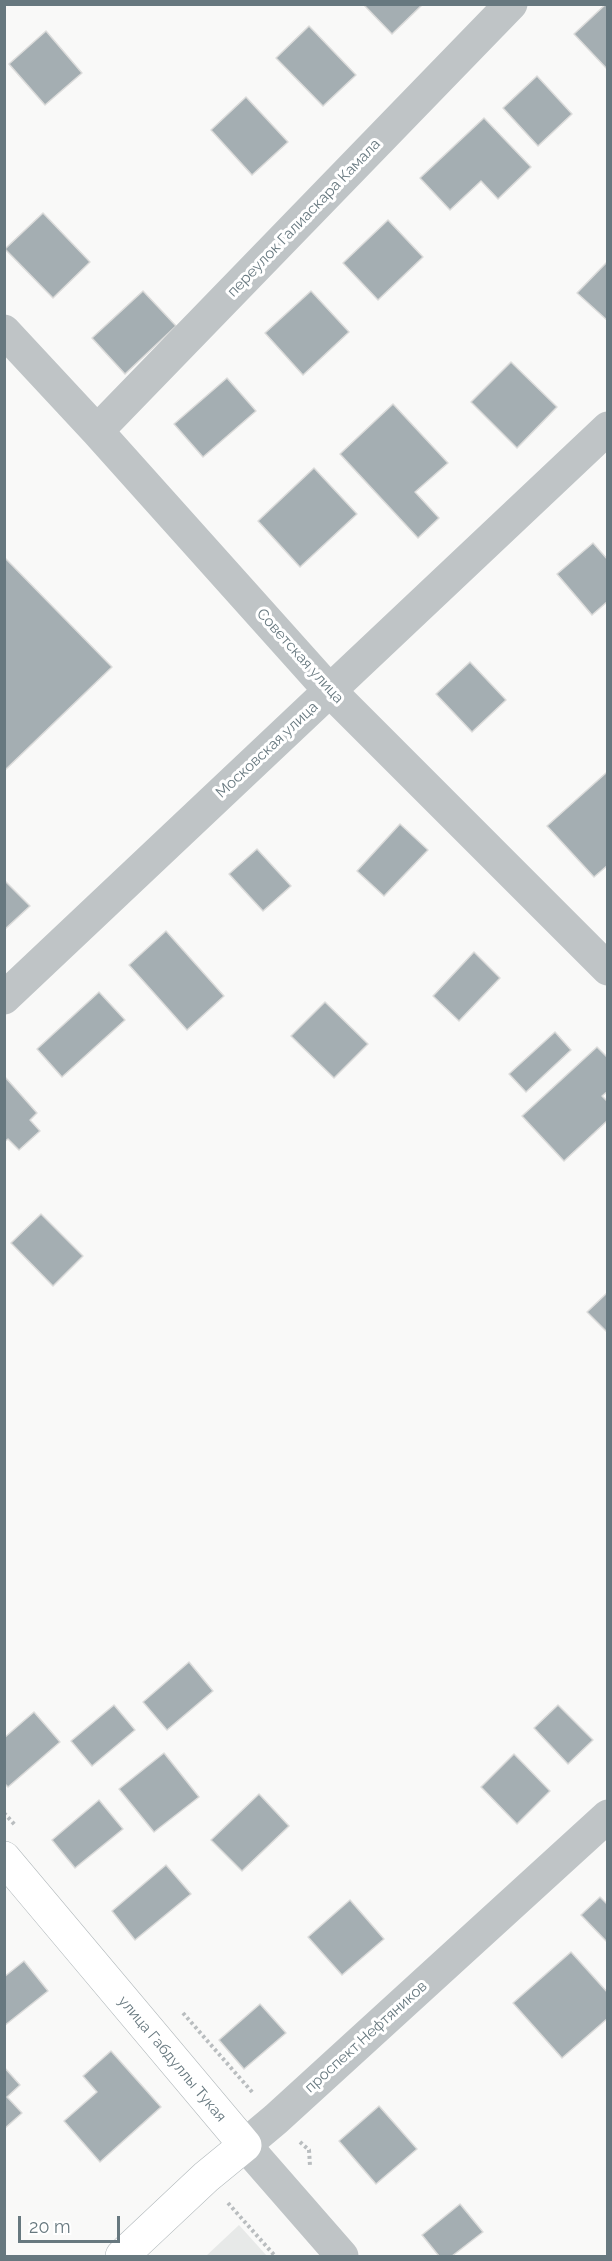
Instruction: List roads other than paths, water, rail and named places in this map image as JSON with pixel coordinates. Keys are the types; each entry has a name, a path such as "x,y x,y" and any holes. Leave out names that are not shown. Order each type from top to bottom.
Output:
{"main road":[{"name":"улица Габдуллы Тукая","path":"4,1858 245,2145"},
{"name":"проспект Нефтяников","path":"122,2256 206,2177 245,2145"}],"street":[{"name":"переулок Галиаскара Камала","path":"97,431 511,4"},
{"name":"Советская улица","path":"4,331 97,431 330,691 608,969"},
{"name":"Московская улица","path":"4,998 608,429"},
{"name":"проспект Нефтяников","path":"245,2145 608,1816"},
{"name":"улица Габдуллы Тукая","path":"245,2145 342,2256"}]}
